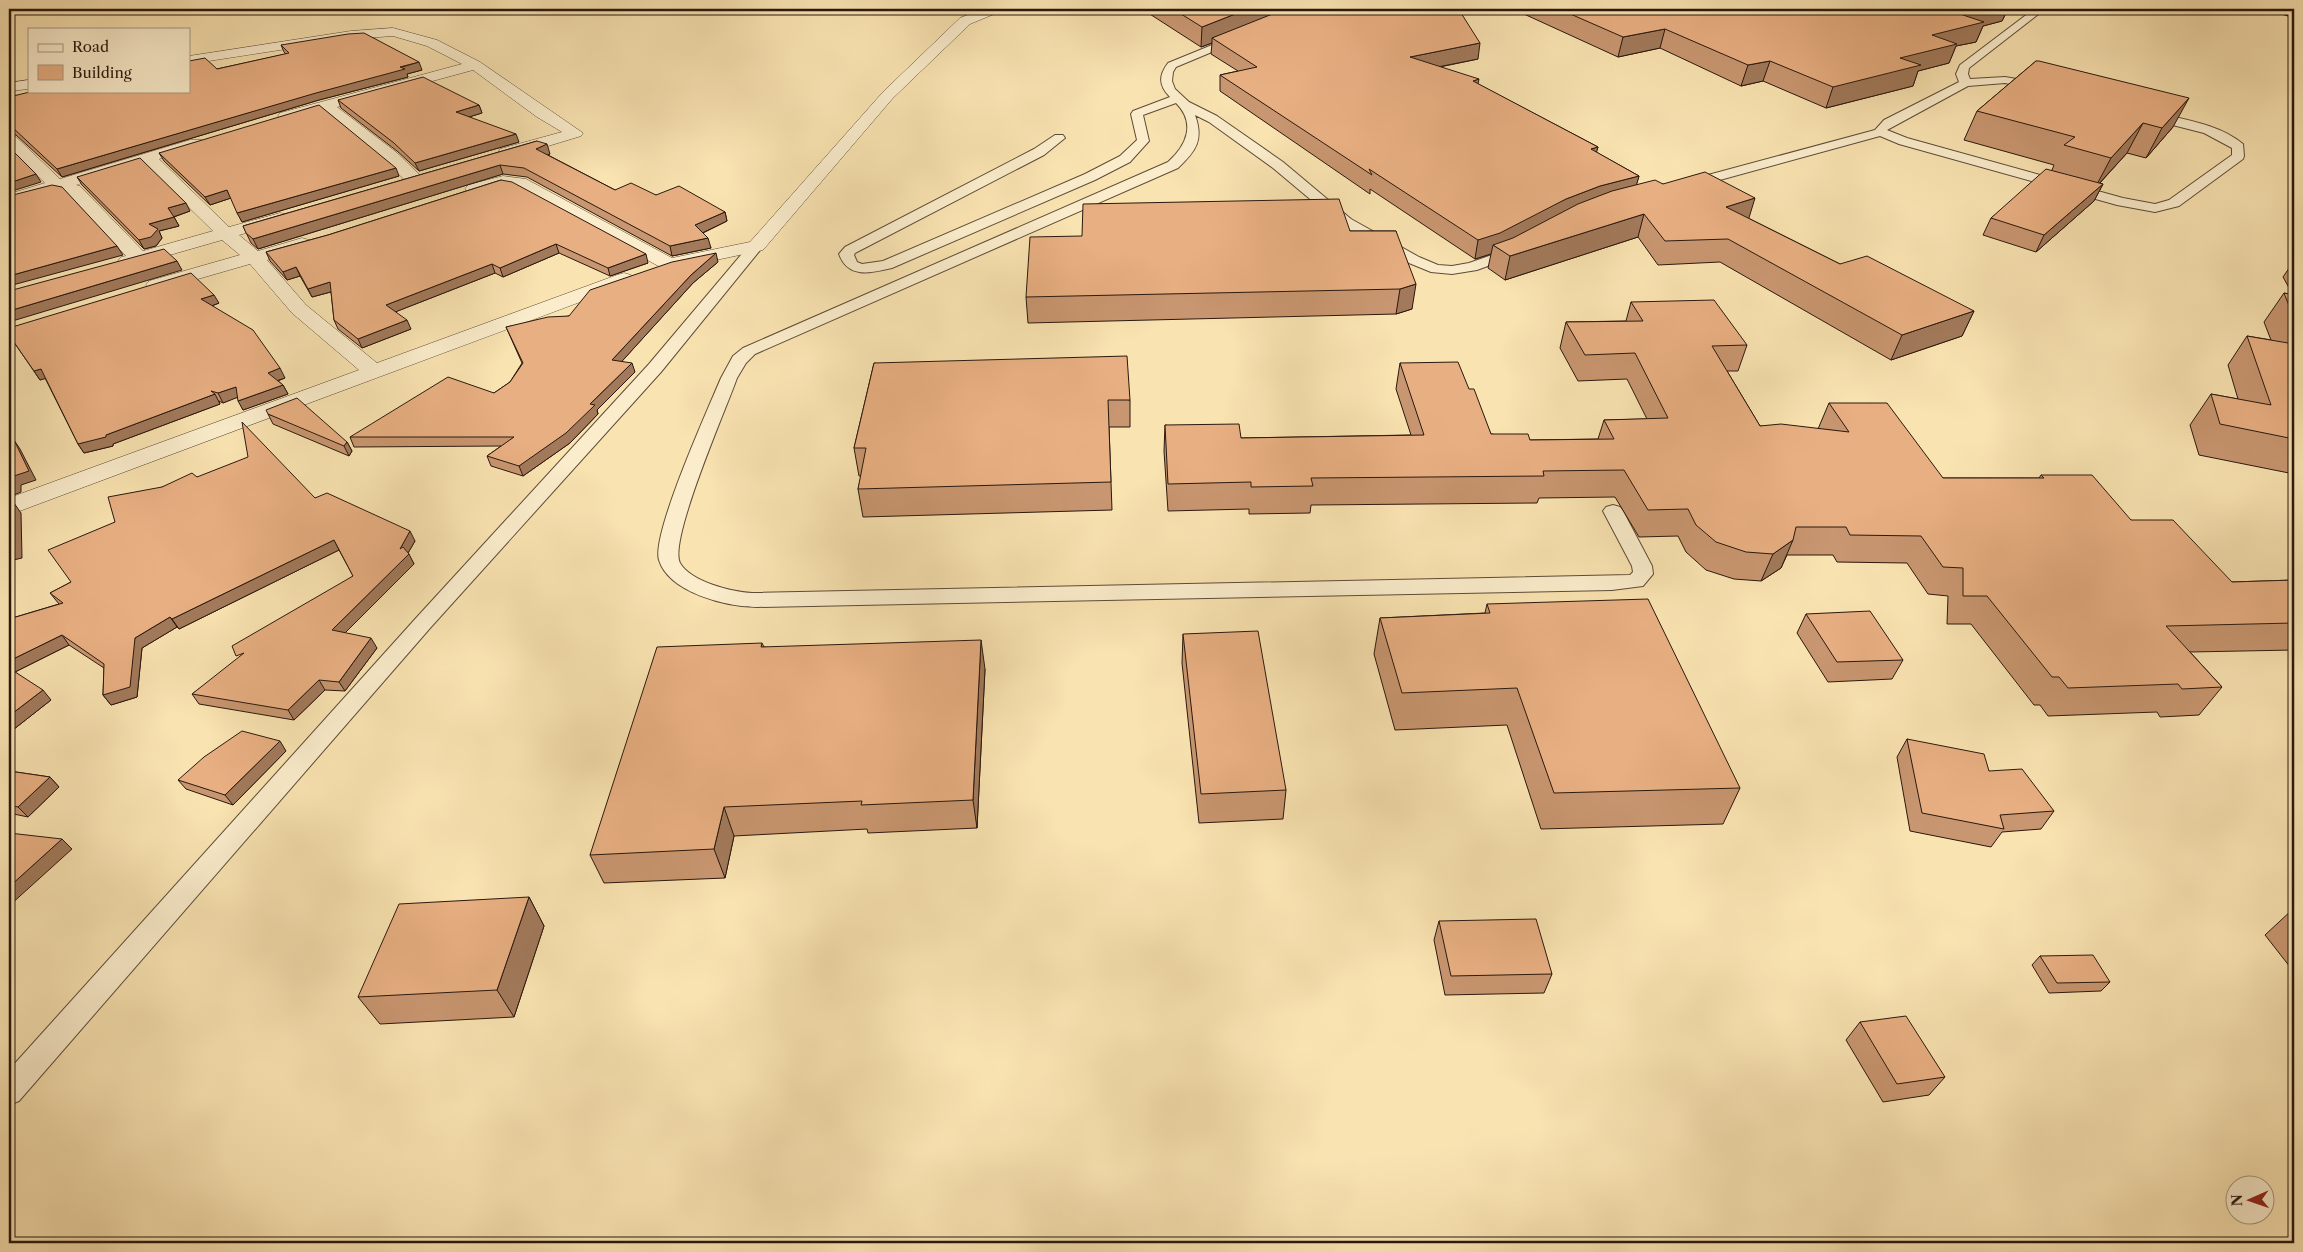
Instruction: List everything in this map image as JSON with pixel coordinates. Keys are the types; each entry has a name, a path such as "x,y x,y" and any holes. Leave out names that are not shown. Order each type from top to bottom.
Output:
{"street":[{"path":"9,507 373,371 669,264 756,246 888,95 965,21 994,9"},
{"path":"190,60 333,37 393,32 418,37 475,65 543,114 575,133 490,158"},
{"path":"271,121 475,65"},
{"path":"9,87 28,84"},
{"path":"325,105 390,156 414,179"},
{"path":"9,139 58,186 74,190 139,258"},
{"path":"9,200 207,140"},
{"path":"148,158 204,210 226,234 254,257 300,309 373,371"},
{"path":"395,185 433,174"},
{"path":"458,195 503,181 520,183 669,264"},
{"path":"112,266 301,212"},
{"path":"140,290 315,240"}],"lane":[{"path":"1965,83 1962,74 1964,67 2040,9"},
{"path":"1251,32 1172,65 1167,72 1166,81 1170,90 1181,101 1213,119 1278,165 1346,222 1420,263 1440,270 1472,267 1502,257 1528,245"},
{"path":"1881,132 1881,129 1888,123 1965,83 2005,80 2052,90"},
{"path":"1059,138 1039,152 850,250 846,254 848,263 852,267 873,268 905,259 1126,159 1143,141 1137,114 1181,101"},
{"path":"1181,101 1195,126 1194,140 1190,149 1172,165 749,351 739,360 729,378 673,523 668,546 671,564 688,582 710,591 738,599 776,600 1602,584 1636,581 1643,574 1642,566 1613,511"},
{"path":"1675,188 1881,132 1903,141 2122,202 2155,208 2174,203 2238,156 2238,147 2221,136 2133,111"},
{"path":"9,1091 424,622 655,368 756,246"}],"building":[{"path":"1173,9 1248,9 1202,27"},
{"path":"1285,9 1443,9 1461,13 1480,43 1410,57 1479,79 1473,81 1598,147 1591,149 1639,176 1600,186 1566,199 1500,233 1478,240 1369,169 1372,175 1220,75 1257,67 1212,38"},
{"path":"1559,9 1983,9 1960,14 1984,22 1932,35 1957,44 1900,58 1921,65 1833,87 1770,61 1748,65 1665,29 1623,37"},
{"path":"364,33 419,62 400,67 405,69 316,93 57,169 9,126 9,97 30,92 190,92 190,61 205,58 217,69 289,53 281,45"},
{"path":"2036,61 2189,98 2162,128 2143,123 2111,158 2064,145 2075,137 1977,111"},
{"path":"423,77 479,105 456,112 516,134 415,163 394,143 338,100"},
{"path":"319,105 396,168 237,213 227,190 205,197 159,153"},
{"path":"537,141 547,144 536,149 615,190 631,183 656,195 679,186 725,212 695,225 708,238 670,246 524,168 500,165 253,239 246,233 243,226"},
{"path":"9,147 36,174 9,183"},
{"path":"140,158 186,203 168,208 174,217 149,224 158,229 151,237 139,240 77,177"},
{"path":"2046,169 2103,184 2044,235 1991,218"},
{"path":"1705,172 1755,198 1726,207 1840,264 1867,256 1974,311 1902,335 1728,239 1665,241 1644,214 1510,256 1493,245 1513,238 1578,204 1612,191 1655,180 1663,184"},
{"path":"501,180 512,182 646,254 608,268 556,244 500,268 492,264 386,305 407,320 358,339 334,320 330,282 308,289 296,267 283,272 266,252 328,235"},
{"path":"52,185 62,187 117,246 9,276 9,196"},
{"path":"1339,199 1350,231 1396,231 1416,284 1400,289 1026,297 1030,237 1082,236 1083,204"},
{"path":"164,249 177,261 9,311 9,291"},
{"path":"716,253 691,275 612,360 632,363 590,404 595,405 566,433 519,466 487,456 514,437 350,437 448,377 494,393 510,382 523,363 506,327 548,317 569,316 590,290 672,262"},
{"path":"191,273 214,295 201,299 253,330 280,368 268,373 283,385 238,401 236,387 218,393 211,391 215,394 106,435 106,437 78,444 41,369 34,371 9,335 9,328"},
{"path":"2284,293 2294,295 2294,318"},
{"path":"1714,300 1747,345 1712,346 1760,426 1781,424 1849,432 1829,403 1887,403 1943,478 2044,478 2041,475 2092,475 2131,520 2173,520 2232,582 2294,580 2294,623 2166,626 2222,687 2182,689 2178,684 2068,688 2059,677 2052,677 1987,596 1963,596 1963,568 1943,567 1921,536 1850,535 1846,527 1796,527 1793,540 1773,554 1746,552 1716,542 1696,525 1688,509 1648,510 1624,470 1543,471 1544,476 1311,478 1313,486 1251,487 1251,482 1168,484 1165,425 1239,424 1241,438 1424,435 1400,363 1458,362 1469,389 1474,389 1491,434 1528,434 1530,440 1614,439 1604,420 1668,418 1635,353 1585,355 1566,322 1643,321 1631,302"},
{"path":"2247,336 2294,344 2294,439 2220,424 2211,394 2271,405"},
{"path":"1127,356 1130,400 1108,400 1111,482 858,489 866,448 854,448 874,363"},
{"path":"297,398 347,442 344,446 268,414 266,410"},
{"path":"242,422 315,498 327,493 410,531 400,549 403,547 409,554 332,630 371,638 339,682 319,680 288,710 192,694 244,653 236,656 232,646 353,576 334,540 172,619 170,617 135,638 130,687 103,695 104,664 62,635 9,661 9,619 63,603 50,593 71,582 48,550 115,522 108,497 162,487 192,473 197,477 248,457"},
{"path":"14,440 29,471 14,476 14,482 9,484 9,442"},
{"path":"14,503 14,548 9,549 9,504"},
{"path":"1648,599 1740,788 1554,793 1517,688 1402,693 1380,618 1490,613 1487,604"},
{"path":"1870,611 1903,660 1837,662 1806,614"},
{"path":"1258,631 1286,790 1201,794 1183,634"},
{"path":"981,640 973,800 861,805 862,801 724,807 714,849 590,855 657,647 762,643 761,647"},
{"path":"9,668 43,690 9,716"},
{"path":"242,731 280,741 225,795 178,780 204,757"},
{"path":"1907,739 1984,754 1989,771 2022,769 2054,811 2000,815 2004,829 1922,813"},
{"path":"9,771 50,777 18,807 9,805"},
{"path":"9,833 62,839 9,887"},
{"path":"529,897 497,990 358,997 399,904"},
{"path":"1536,919 1552,974 1451,976 1439,921"},
{"path":"2093,955 2110,982 2057,983 2040,956"},
{"path":"1906,1016 1945,1077 1897,1084 1860,1022"}],"railway":[{"path":"2264,9 2294,17"}]}
